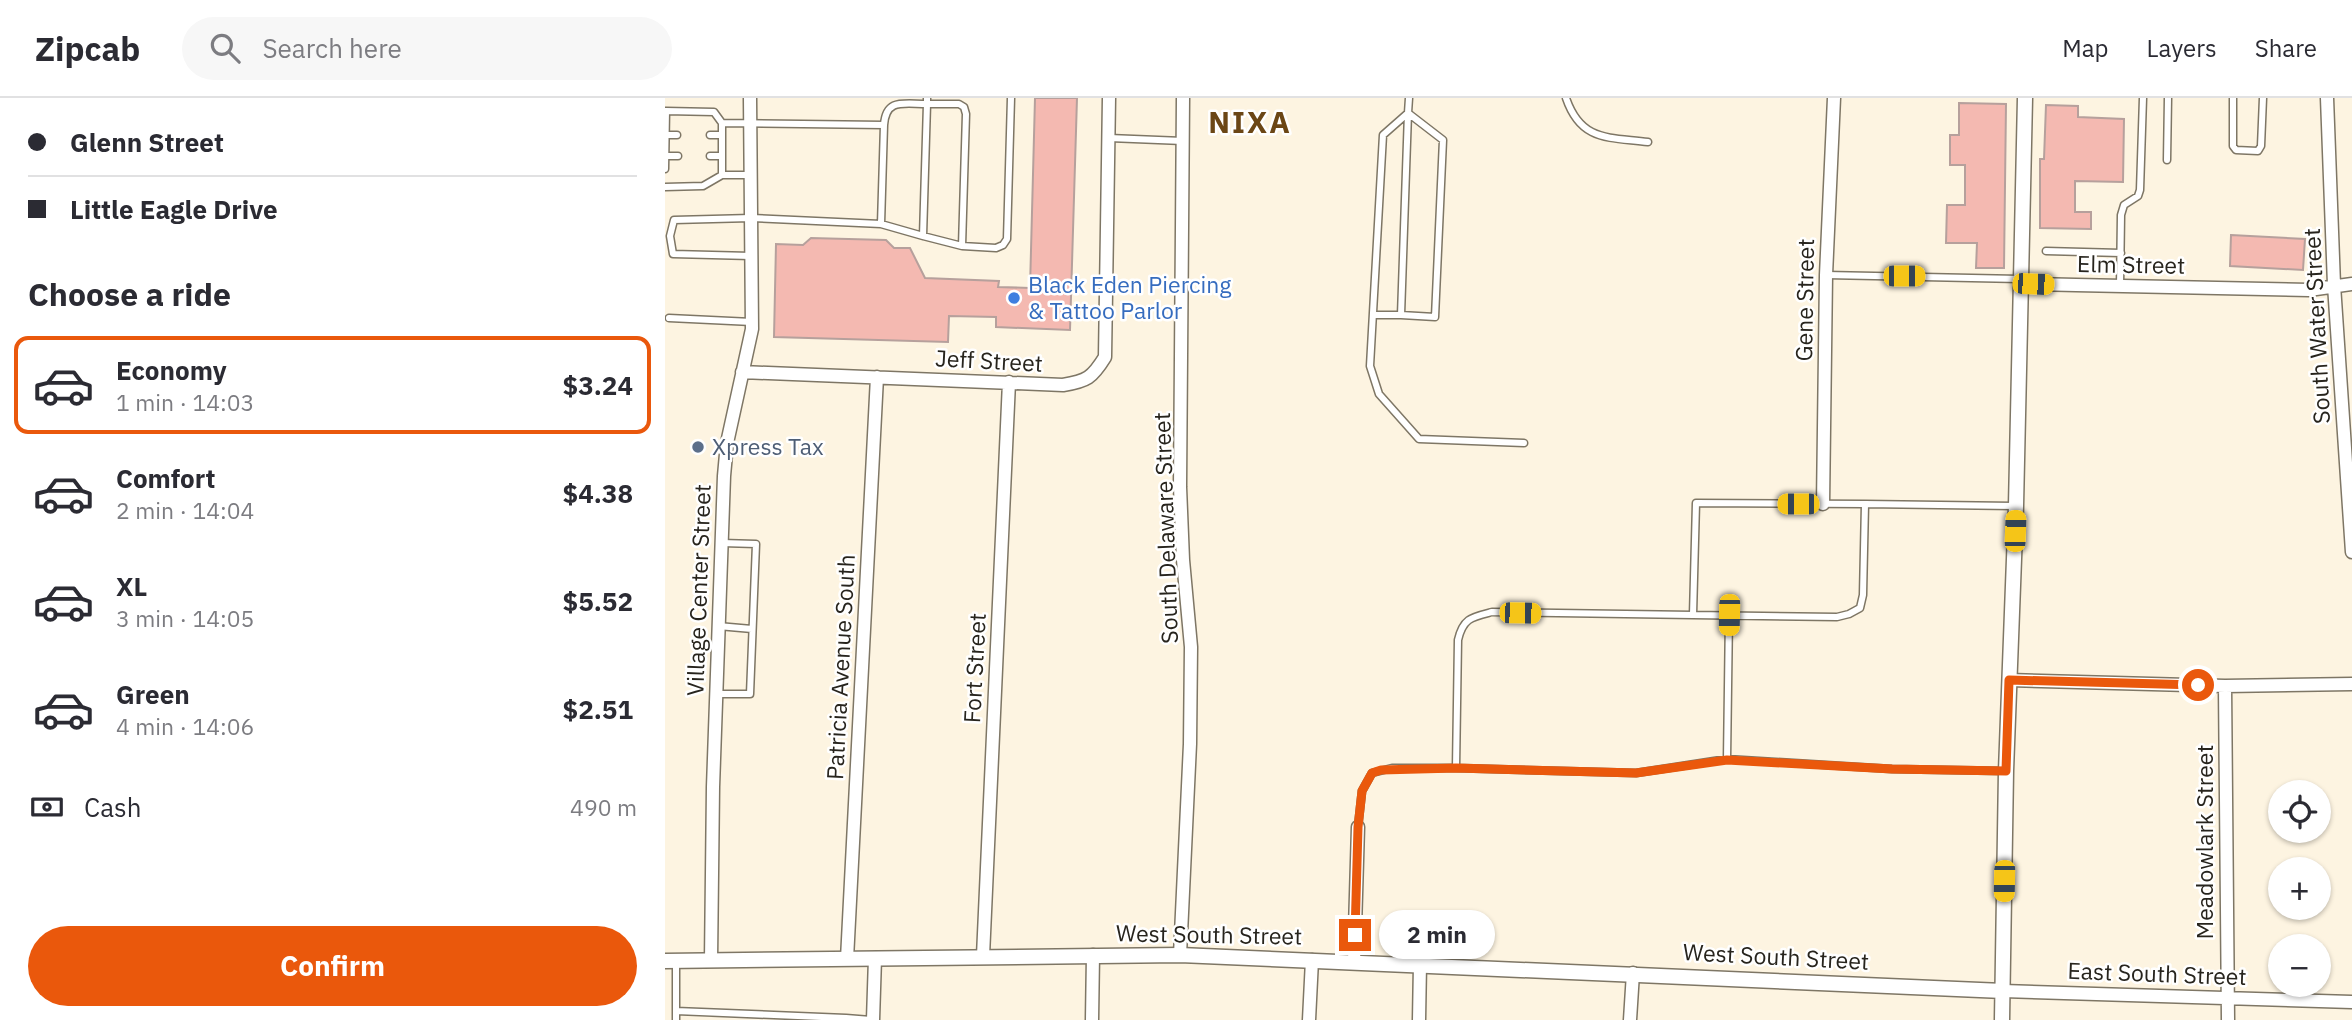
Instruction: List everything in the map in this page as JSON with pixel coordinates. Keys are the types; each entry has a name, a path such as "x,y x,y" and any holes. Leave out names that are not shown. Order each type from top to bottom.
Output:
{"street":[{"name":"Village Center Street","path":"711,960 718,626 727,443 752,322 750,98"},
{"path":"1109,98 1109,138"},
{"name":"South Delaware Street","path":"1180,956 1190,744 1191,647 1180,487 1183,98"},
{"name":"Gene Street","path":"1823,504 1826,275 1834,98"},
{"path":"2002,1020 2006,771 2016,506 2025,98"},
{"name":"South Water Street","path":"2327,98 2334,285 2352,551"},
{"name":"Jeff Street","path":"742,372 1063,386 1082,382 1094,375 1105,357 1109,138"},
{"name":"Elm Street","path":"2020,279 2033,284 2309,290 2352,284"},
{"name":"Patricia Avenue South","path":"847,959 877,377"},
{"name":"Fort Street","path":"983,956 1009,383"},
{"path":"2009,680 2225,686 2352,684"},
{"name":"Meadowlark Street","path":"2225,686 2228,1020"},
{"path":"1354,962 1358,827"},
{"path":"1093,956 1093,1020"},
{"name":"West South Street","path":"671,960 1180,956 1633,973 2003,991"},
{"path":"872,1020 875,958"},
{"path":"1309,1020 1312,960"},
{"path":"1419,1020 1420,964"},
{"path":"1630,1020 1633,973"},
{"name":"East South Street","path":"2003,991 2352,1002"}],"lane":[{"path":"751,256 673,254 670,236 674,220 751,218 881,224 962,246 996,248 1003,245 1007,239 1011,98"},
{"path":"1401,315 1409,98"},
{"path":"1566,98 1579,122 1593,135 1648,142"},
{"path":"2120,286 2121,215 2124,205 2137,196 2140,190 2143,98"},
{"path":"2167,160 2168,98"},
{"path":"2233,98 2233,146 2242,151 2259,151 2261,146 2263,98"},
{"path":"881,224 884,125 888,106 927,101 959,104 964,107 966,114 962,246"},
{"path":"923,236 927,101"},
{"path":"665,169 666,111 714,112 722,123 722,175"},
{"path":"1408,113 1383,135 1370,366 1379,394 1419,439 1524,443"},
{"path":"1373,315 1435,317 1443,141 1408,113"},
{"path":"722,123 884,125"},
{"path":"665,135 677,135"},
{"path":"711,135 722,135"},
{"path":"1109,138 1183,141"},
{"path":"665,156 678,156"},
{"path":"711,156 722,156"},
{"path":"665,187 703,186 722,175 750,175"},
{"path":"2046,251 2120,253"},
{"name":"Elm Street","path":"1826,275 2020,279"},
{"path":"669,318 752,322"},
{"path":"1693,615 1696,503 2016,506"},
{"path":"1456,768 1458,640 1461,628 1467,620 1492,612 1837,617 1849,614 1860,608 1863,596 1865,504"},
{"path":"716,694 750,694 756,544 722,543"},
{"path":"1727,760 1729,615"},
{"path":"718,626 752,629"},
{"path":"1358,827 1362,791 1372,773 1392,768 1636,773 1727,760 1892,769 2006,771"},
{"path":"671,960 676,1020"},
{"path":"676,1011 872,1020"}],"building":[{"path":"1035,98 1077,98 1070,330 996,327 996,317 949,316 948,342 774,337 776,244 803,245 811,238 886,240 894,248 910,248 925,278 999,281 998,287 1030,288"},
{"path":"1959,103 2006,104 2004,268 1976,268 1977,243 1946,243 1947,205 1965,205 1965,165 1950,165 1950,135 1959,135"},
{"path":"2046,105 2078,106 2078,117 2124,119 2123,182 2075,181 2075,212 2091,212 2091,229 2040,228 2040,159 2044,159"},
{"path":"2231,235 2305,239 2303,270 2230,266"}],"place":[{"name":"Black Eden Piercing & Tattoo Parlor","path":"1014,298"},
{"name":"Xpress Tax","path":"698,447"}],"district":[{"name":"NIXA","path":"1250,123"}],"route":[{"path":"1355,935 1358,827 1362,791 1372,773 1381,770 1456,768 1636,773 1727,760 1892,769 2006,771 2009,680 2198,685"}]}
